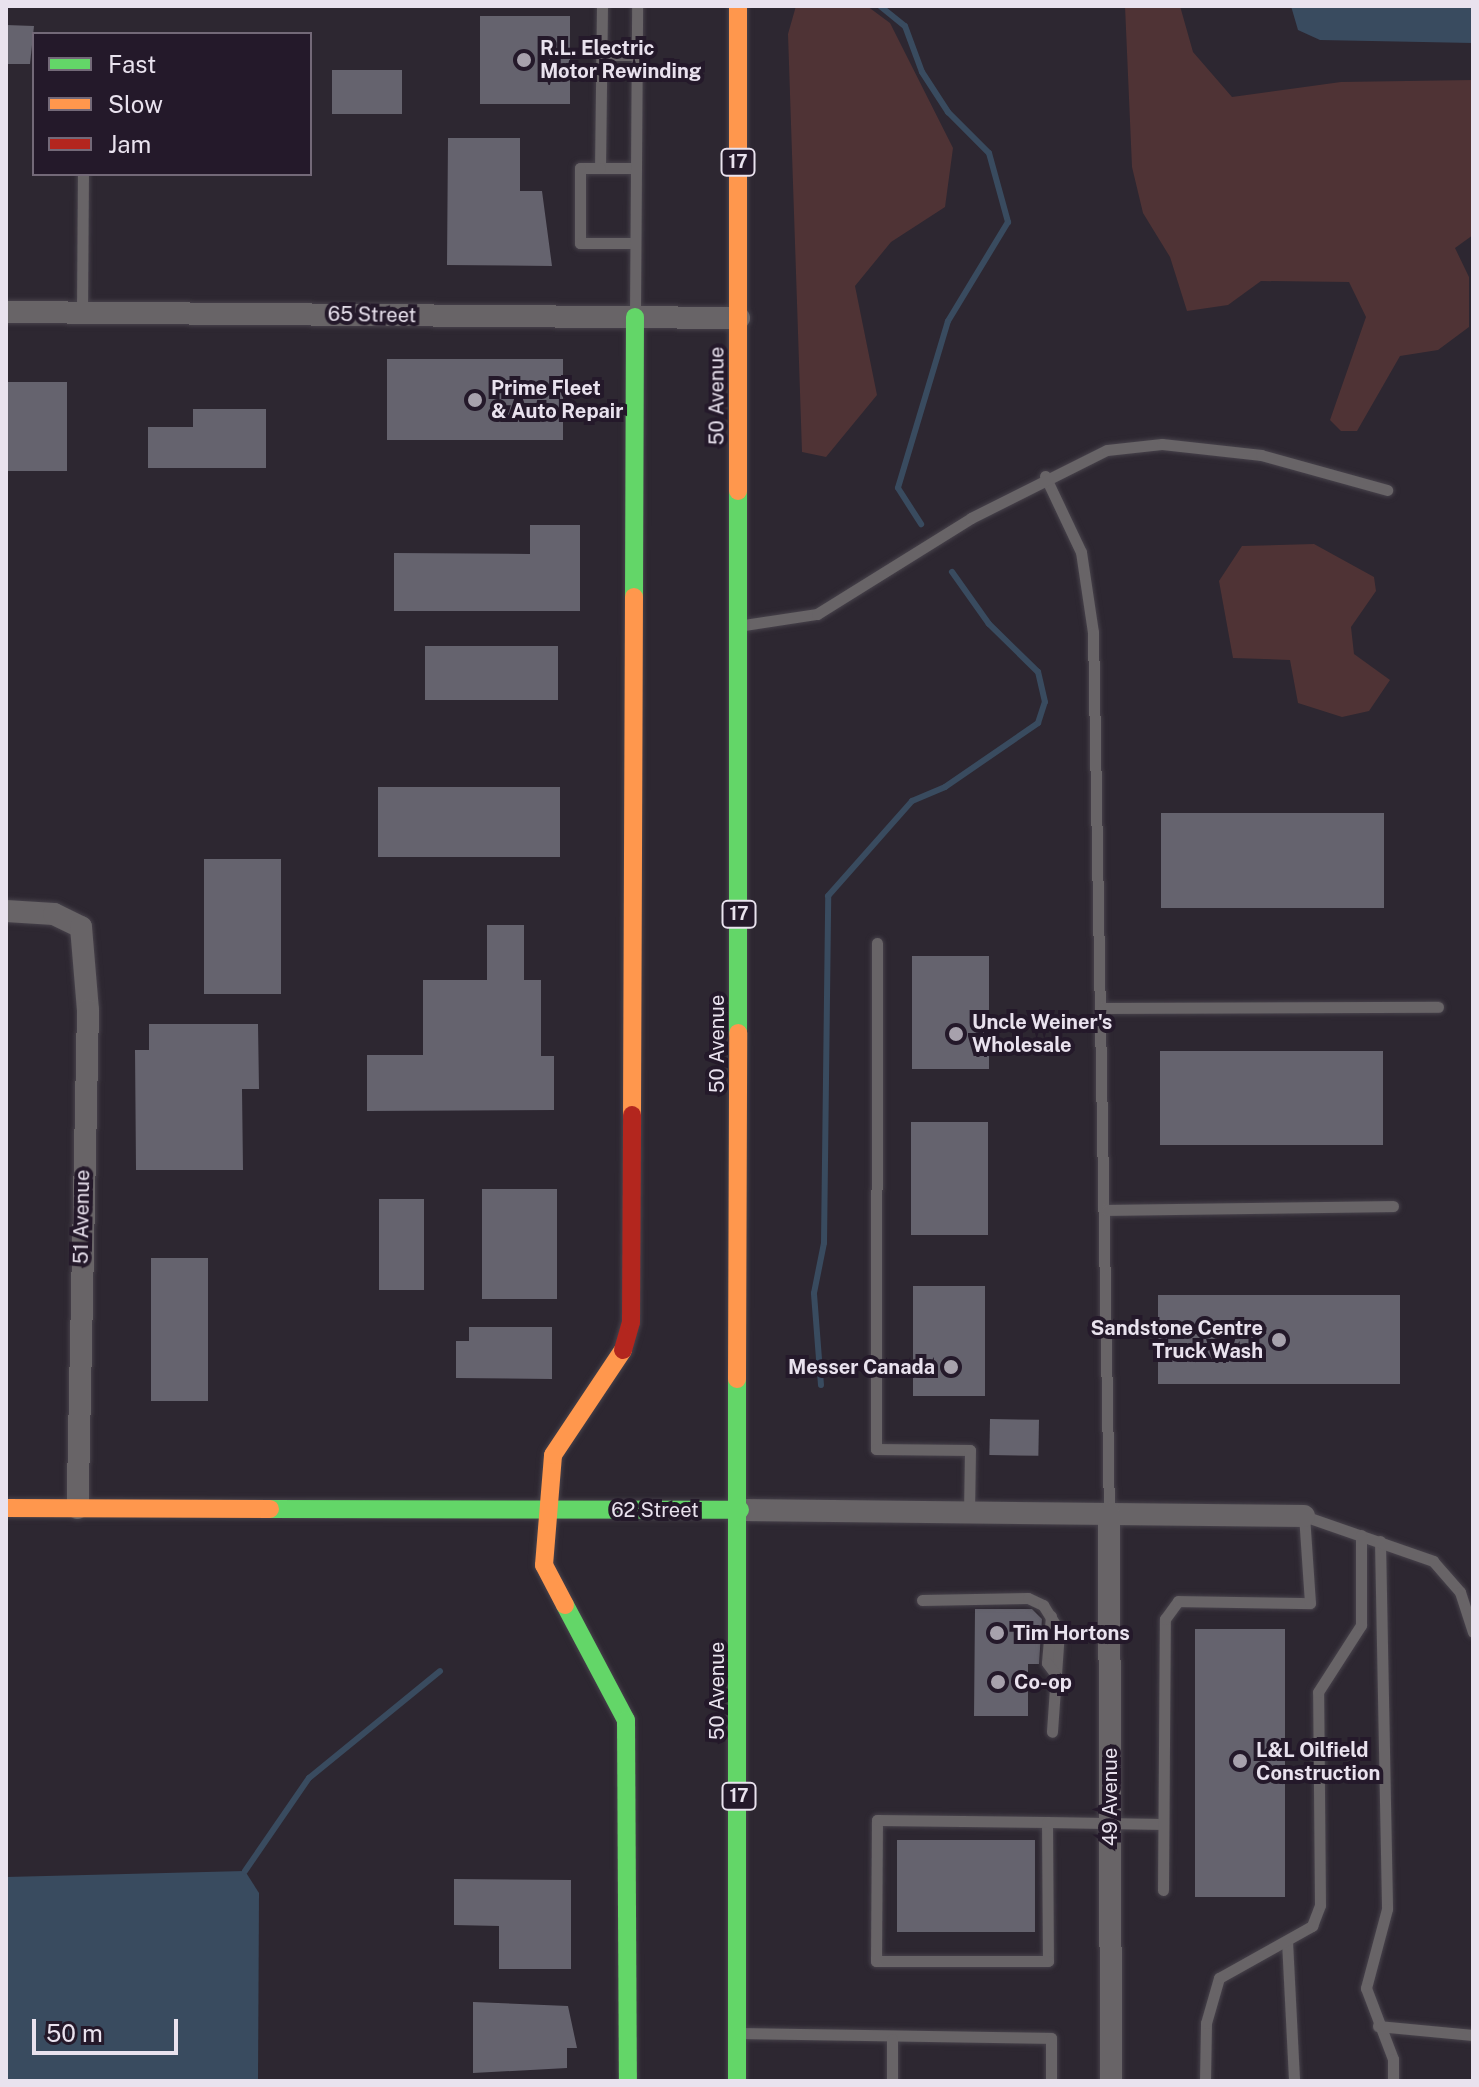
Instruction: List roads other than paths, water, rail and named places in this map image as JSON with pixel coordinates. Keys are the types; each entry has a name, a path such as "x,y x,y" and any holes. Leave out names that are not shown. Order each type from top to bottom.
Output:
{"main road":[{"name":"50 Avenue","path":"737,2081 740,1510 738,6"},
{"path":"628,2081 628,1732 623,1708 544,1565 548,1471 559,1440 623,1351 631,1322 635,317"},
{"name":"62 Street","path":"6,1508 740,1510"}],"street":[{"name":"65 Street","path":"6,312 739,318"},
{"name":"51 Avenue","path":"6,911 54,914 81,927 88,1010 78,1508"},
{"name":"62 Street","path":"740,1510 1304,1516"},
{"name":"49 Avenue","path":"1109,1513 1111,2081"}],"lane":[{"path":"600,168 602,6"},
{"path":"635,317 637,6"},
{"path":"601,55 636,55"},
{"path":"635,243 580,243 580,168 636,168"},
{"path":"82,312 83,176"},
{"path":"739,625 817,614 1045,476 1107,450 1162,444 1295,461 1387,490"},
{"path":"1045,476 1076,537 1090,595 1104,1008 1109,1513"},
{"path":"877,943 876,1449 970,1450 969,1512"},
{"path":"1104,1008 1438,1007"},
{"path":"1107,1210 1393,1206"},
{"path":"1163,1890 1168,1610 1178,1601 1310,1603 1304,1516 1433,1561 1460,1592 1473,1632"},
{"path":"1205,2081 1206,2023 1219,1978 1312,1926 1320,1905 1318,1692 1361,1625 1361,1535"},
{"path":"1380,1541 1387,1909 1366,1988 1393,2081"},
{"path":"922,1600 1028,1598 1051,1616 1059,1631 1053,1671 1052,1732"},
{"path":"1047,1822 1048,1961 876,1961 877,1820 1047,1822 1163,1824"},
{"path":"1287,1941 1294,2081"},
{"path":"1378,2026 1473,2035"},
{"path":"738,2033 892,2039 1051,2038 1051,2081"},
{"path":"892,2039 892,2081"}],"water":[{"path":"1291,6 1473,6 1473,43 1320,40 1298,30"},
{"path":"245,1871 259,1893 258,2081 6,2081 6,1877"}],"waterway":[{"path":"880,6 905,26 922,72 948,112 989,153 1008,222 948,321 898,488 921,524"},
{"path":"821,1385 814,1293 824,1243 828,896 912,801 945,787 1038,723 1045,702 1038,672 989,624 952,572"},
{"path":"245,1871 309,1778 440,1671"}],"place":[{"name":"R.L. Electric Motor Rewinding","path":"524,60"},
{"name":"Prime Fleet & Auto Repair","path":"475,400"},
{"name":"Uncle Weiner's Wholesale","path":"956,1034"},
{"name":"Sandstone Centre Truck Wash","path":"1279,1340"},
{"name":"Messer Canada","path":"951,1367"},
{"name":"Tim Hortons","path":"997,1633"},
{"name":"Co-op","path":"998,1682"},
{"name":"L&L Oilfield Construction","path":"1240,1761"}]}
